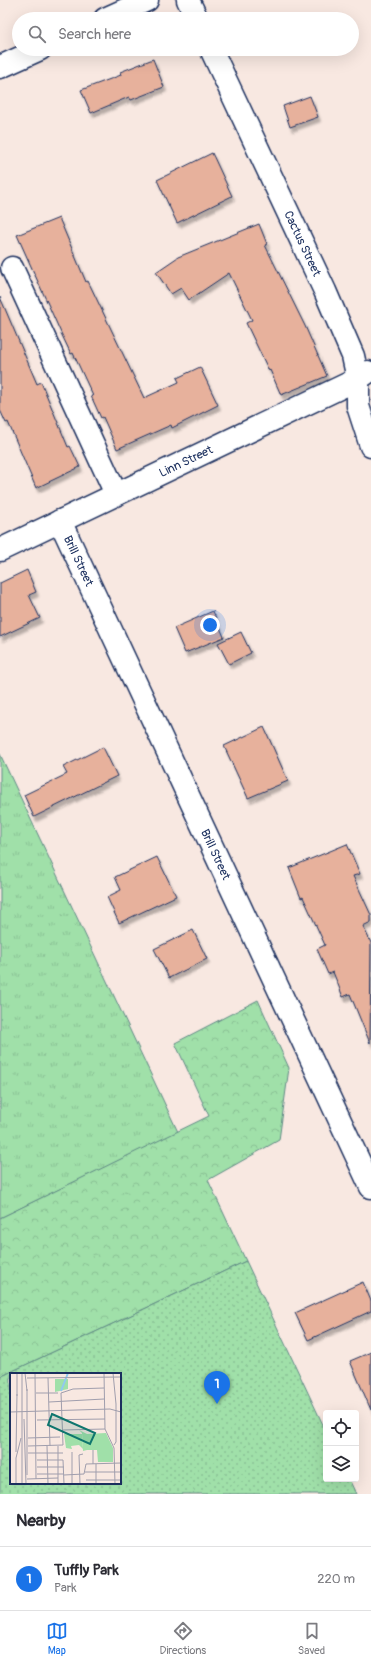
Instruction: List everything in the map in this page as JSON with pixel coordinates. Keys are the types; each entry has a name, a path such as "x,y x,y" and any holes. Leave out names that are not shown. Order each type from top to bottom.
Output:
{"street":[{"path":"120,12 147,0"},
{"path":"188,0 194,12"},
{"path":"0,67 24,56"},
{"name":"Cactus Street","path":"214,56 325,292 353,356 365,374 358,406 371,446"},
{"path":"12,268 116,494"},
{"name":"Linn Street","path":"0,550 365,374"},
{"name":"Brill Street","path":"60,521 371,1188"}],"green space":[{"path":"0,754 178,1132 0,1218"},
{"path":"258,1000 289,1068 279,1140 208,1180 246,1261 0,1377 0,1218 209,1116 175,1043"},
{"path":"246,1261 323,1425 323,1482 350,1482 356,1494 0,1494 0,1377"}],"building":[{"path":"153,59 164,87 131,100 129,97 91,113 81,90 121,75 120,72"},
{"path":"310,96 318,117 290,127 283,106"},
{"path":"212,153 232,196 177,223 157,180"},
{"path":"59,218 86,282 88,281 144,398 179,382 177,378 200,367 218,405 172,428 171,425 117,449 103,417 101,418 91,396 93,396 73,353 71,354 61,333 17,235"},
{"path":"259,224 267,244 265,245 305,326 327,376 281,395 246,323 252,320 229,273 189,300 181,288 171,294 156,272 178,257"},
{"path":"0,297 37,384 41,382 68,447 70,446 80,467 36,488 8,422 6,423 0,410"},
{"path":"27,570 36,592 29,595 40,618 0,637 0,583"},
{"path":"213,611 224,637 185,653 174,628"},
{"path":"241,632 251,653 229,664 218,643"},
{"path":"264,727 288,781 248,798 224,746"},
{"path":"103,747 117,776 34,817 24,795 67,774 63,767"},
{"path":"347,844 360,874 353,876 371,915 371,922 363,926 371,943 370,1043 350,994 343,997 333,972 328,974 317,949 325,945 303,897 301,898 289,868"},
{"path":"157,857 176,896 119,923 107,897 121,890 115,877"},
{"path":"193,930 207,959 169,978 154,949"},
{"path":"363,1282 371,1301 371,1311 308,1340 295,1313"},
{"path":"371,1352 371,1410 350,1361"}],"place":[{"name":"Tuffly Park","path":"217,1404"}]}
